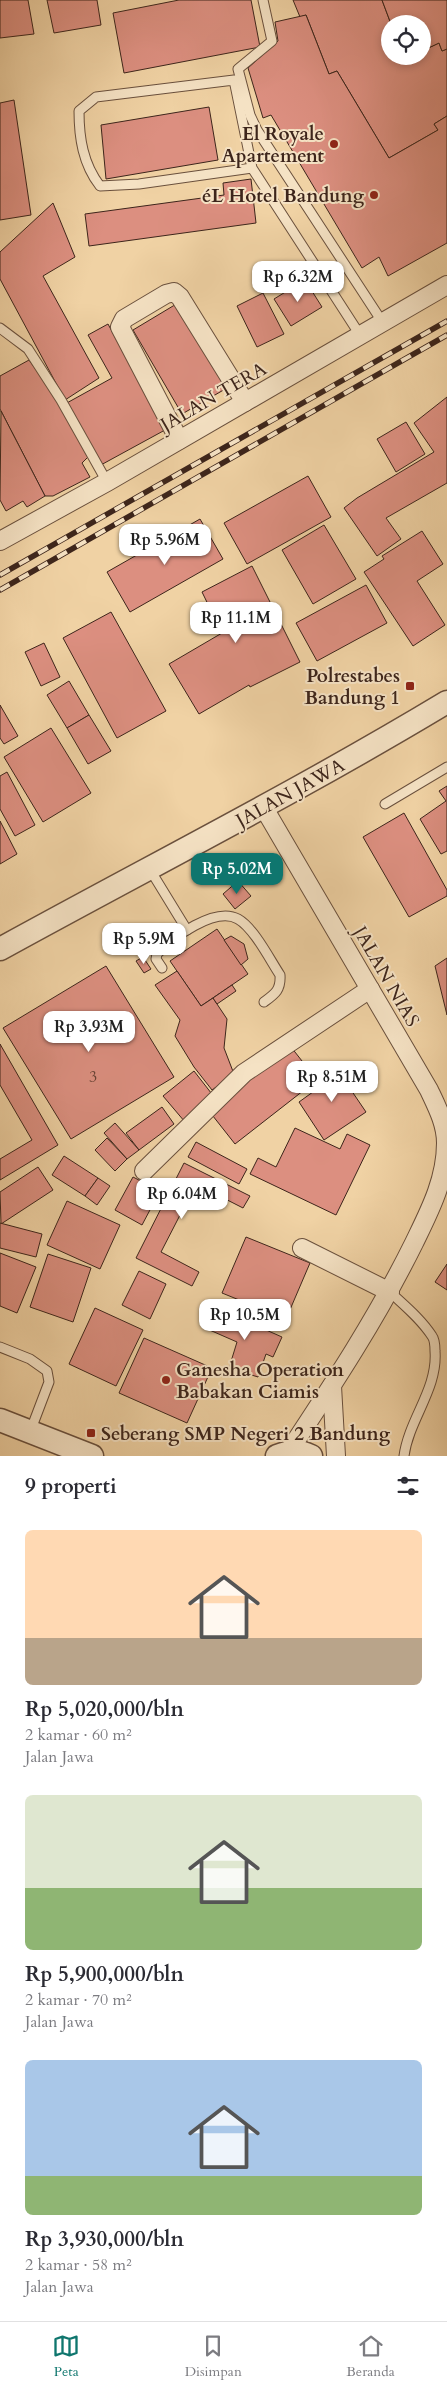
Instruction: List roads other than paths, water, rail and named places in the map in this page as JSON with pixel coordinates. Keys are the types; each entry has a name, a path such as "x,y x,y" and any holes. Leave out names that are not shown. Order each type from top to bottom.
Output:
{"street":[{"name":"JALAN TERA","path":"0,541 107,482 360,335 383,324 447,285"},
{"path":"179,440 120,327 124,319 166,294 174,292 180,297 245,402"},
{"name":"JALAN JAWA","path":"0,950 149,868 264,808 447,702"},
{"name":"JALAN NIAS","path":"264,808 429,1090 441,1116 446,1143 443,1169 436,1198 390,1292 292,1454"},
{"path":"144,1171 244,1073 370,989"},
{"path":"302,1248 390,1292"},
{"path":"332,1386 336,1456"},
{"path":"0,1420 92,1456"}],"lane":[{"path":"263,0 272,41 238,69 250,115 257,130 383,324"},
{"path":"252,168 139,184 100,186 90,173 81,142 79,111 96,97 234,80 252,168 360,335"},
{"path":"0,328 28,349 107,482"},
{"path":"385,804 447,767"},
{"path":"149,868 187,930"},
{"path":"162,968 156,959 156,954 187,930 215,916 236,918 246,925 280,975 281,984 277,993 264,1002"},
{"path":"390,1292 416,1316 434,1338 436,1361 432,1381 406,1443 404,1456"},
{"path":"0,1348 30,1359 47,1371 49,1382 30,1432"}],"railway":[{"path":"0,575 447,321"},
{"path":"0,590 447,335"}],"place":[{"name":"El Royale Apartement","path":"334,144"},
{"name":"éL Hotel Bandung","path":"374,195"},
{"name":"Polrestabes Bandung 1","path":"410,686"},
{"name":"Ganesha Operation Babakan Ciamis","path":"166,1380"},
{"name":"Seberang SMP Negeri 2 Bandung","path":"91,1433"}]}
